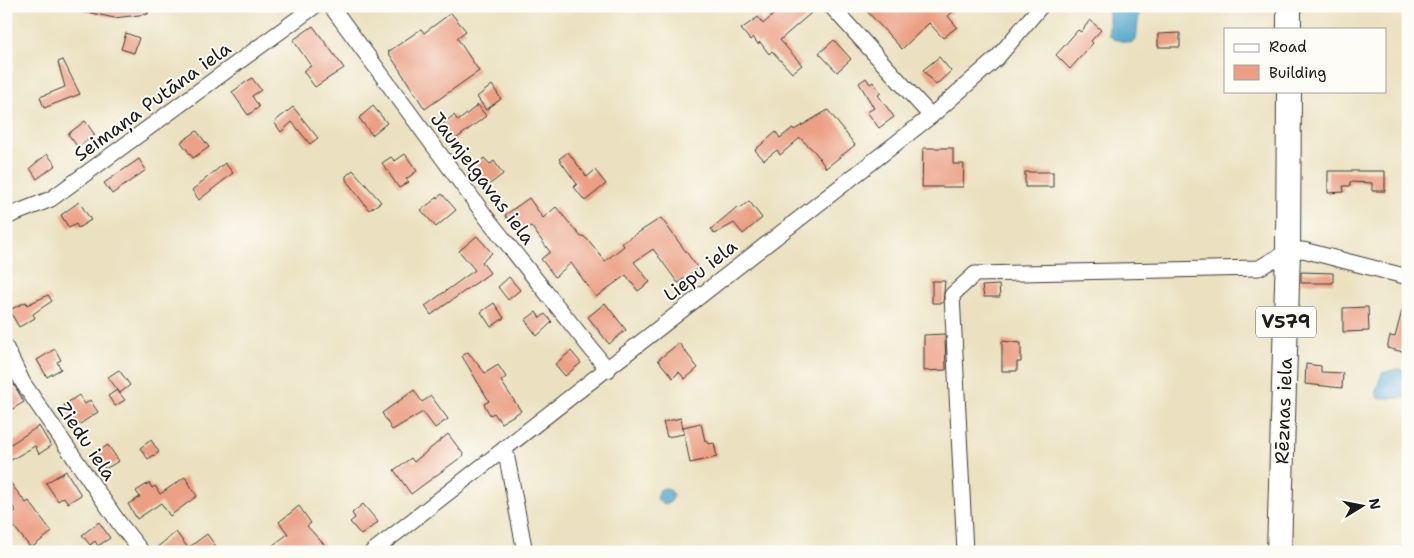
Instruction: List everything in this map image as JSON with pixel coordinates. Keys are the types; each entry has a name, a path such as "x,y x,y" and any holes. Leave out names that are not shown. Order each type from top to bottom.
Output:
{"main road":[{"path":"1289,6 1289,28"},
{"name":"Rēznas iela","path":"1279,552 1288,251 1289,92"}],"street":[{"name":"Seimaņa Putāna iela","path":"6,217 51,199 315,6"},
{"name":"Jaunjelgavas iela","path":"331,6 486,217 608,370"},
{"path":"831,6 931,116"},
{"name":"Liepu iela","path":"372,552 608,370 686,306 931,116 997,58 1041,6"},
{"path":"965,552 952,295 975,274 1259,268 1288,251 1303,250 1408,277"},
{"name":"Ziedu iela","path":"6,348 24,382 119,523 142,552"},
{"path":"505,448 525,552"}],"water":[{"path":"1135,6 1139,14 1136,40 1130,43 1113,39 1109,35 1109,7"},
{"path":"1396,369 1408,370 1408,398 1378,398 1376,391 1382,373"},
{"path":"662,488 668,488 673,493 671,502 662,504 657,499 657,493"}],"building":[{"path":"84,6 148,6 148,14 114,18 83,11"},
{"path":"783,6 805,6 811,13 780,40 802,65 792,73 772,51 769,54 760,42 758,44 753,37 750,40 741,29 758,17 763,24"},
{"path":"862,6 959,6 948,16 957,27 943,38 929,23 902,49"},
{"path":"451,13 466,31 457,38 479,71 425,109 388,52 421,29 424,33"},
{"path":"1090,20 1101,30 1091,41 1093,43 1070,69 1056,55 1078,30 1081,32"},
{"path":"313,26 344,68 315,87 303,71 311,66 293,40"},
{"path":"126,33 139,38 134,53 121,49"},
{"path":"1180,33 1180,47 1158,47 1158,34"},
{"path":"834,40 851,59 837,72 819,53"},
{"path":"939,57 951,71 936,85 923,70"},
{"path":"63,60 80,94 44,108 40,97 65,87 58,62"},
{"path":"252,78 261,90 252,96 259,107 248,115 232,92"},
{"path":"866,78 870,84 873,82 881,93 878,95 894,117 879,128 867,112 874,108 859,83"},
{"path":"492,85 501,99 486,110 477,97"},
{"path":"478,105 486,116 452,142 439,127 454,115 458,121"},
{"path":"373,106 387,123 372,135 359,118"},
{"path":"293,107 318,138 310,144 292,122 281,132 274,122"},
{"path":"828,110 855,145 826,168 815,152 800,138 780,155 777,150 764,160 755,150 776,132 780,138 793,128 794,130"},
{"path":"85,121 95,135 78,147 68,134"},
{"path":"197,131 209,147 193,158 181,142"},
{"path":"923,148 953,148 953,164 964,164 963,187 922,187"},
{"path":"568,152 587,177 595,170 606,184 585,201 574,187 577,184 559,159"},
{"path":"47,154 56,165 37,179 30,168"},
{"path":"405,154 417,171 406,179 409,182 399,188 382,163 391,157 395,161"},
{"path":"484,158 490,164 494,161 503,174 486,187 472,169"},
{"path":"139,159 146,170 112,194 104,183"},
{"path":"225,163 233,173 199,200 192,190"},
{"path":"353,170 381,202 369,210 346,180 346,176"},
{"path":"1328,171 1385,171 1385,191 1372,191 1372,183 1350,182 1350,186 1343,186 1344,192 1328,193"},
{"path":"1025,172 1053,172 1053,187 1025,187"},
{"path":"442,194 456,210 436,227 421,210"},
{"path":"529,198 543,218 556,207 581,237 583,236 590,242 605,261 624,246 622,243 661,218 698,268 678,283 653,249 634,262 650,282 638,291 626,275 596,297 571,263 555,277 541,259 550,252 531,226 519,234 505,215"},
{"path":"749,201 762,218 743,234 734,223 715,234 711,229 737,207 739,209"},
{"path":"79,202 91,220 78,228 76,224 69,228 61,215"},
{"path":"477,236 492,253 482,262 490,273 431,315 425,306 475,270 459,251"},
{"path":"1301,272 1333,273 1333,283 1301,283"},
{"path":"509,277 520,290 508,300 498,287"},
{"path":"932,281 945,281 943,303 932,303"},
{"path":"999,285 1000,297 984,297 982,286"},
{"path":"48,295 52,301 33,314 35,318 19,327 9,310 26,302 27,305"},
{"path":"494,303 504,318 491,327 481,312"},
{"path":"605,303 626,330 609,344 588,317"},
{"path":"1404,303 1408,303 1408,332 1403,352 1387,348 1390,336 1395,337"},
{"path":"1368,307 1369,331 1343,332 1343,308"},
{"path":"536,312 540,318 545,314 552,322 537,336 525,320"},
{"path":"945,334 946,370 924,371 924,335"},
{"path":"1002,341 1021,343 1021,362 1017,362 1017,371 1002,371"},
{"path":"679,343 698,368 685,379 679,372 673,378 658,360"},
{"path":"55,349 61,360 57,362 61,369 47,377 37,360"},
{"path":"571,351 581,363 565,376 555,364"},
{"path":"468,352 485,373 498,365 506,377 501,381 521,411 501,423 494,413 490,415 484,404 489,401 462,356"},
{"path":"1306,364 1321,366 1321,372 1343,373 1342,388 1305,384"},
{"path":"119,370 130,385 120,393 108,377"},
{"path":"6,371 24,402 6,413"},
{"path":"117,390 125,400 115,406 108,396"},
{"path":"414,390 422,402 431,396 448,419 435,428 423,412 392,430 382,413"},
{"path":"79,395 85,404 90,400 98,412 77,426 64,405"},
{"path":"681,418 684,434 667,437 663,422"},
{"path":"701,423 705,441 707,440 708,444 714,443 717,457 690,463 683,427"},
{"path":"39,426 51,446 39,454 35,446 6,463 6,447"},
{"path":"448,434 464,455 411,494 394,470 411,458 414,462"},
{"path":"151,440 159,452 148,459 140,448"},
{"path":"108,445 119,461 105,469 95,453"},
{"path":"66,471 81,495 68,503 64,497 58,501 46,483"},
{"path":"6,477 26,503 29,501 52,532 31,548 7,518 16,511 6,497"},
{"path":"185,477 197,496 170,516 161,503 137,519 128,504 140,497 136,491 149,483 152,488 155,486 160,494"},
{"path":"363,504 378,522 361,535 350,522 355,518 352,513"},
{"path":"299,506 311,523 307,526 331,552 264,552 288,534 279,522"},
{"path":"99,522 110,538 98,546 95,541 90,545 82,535"},
{"path":"176,532 188,548 207,534 220,552 151,552"}]}
